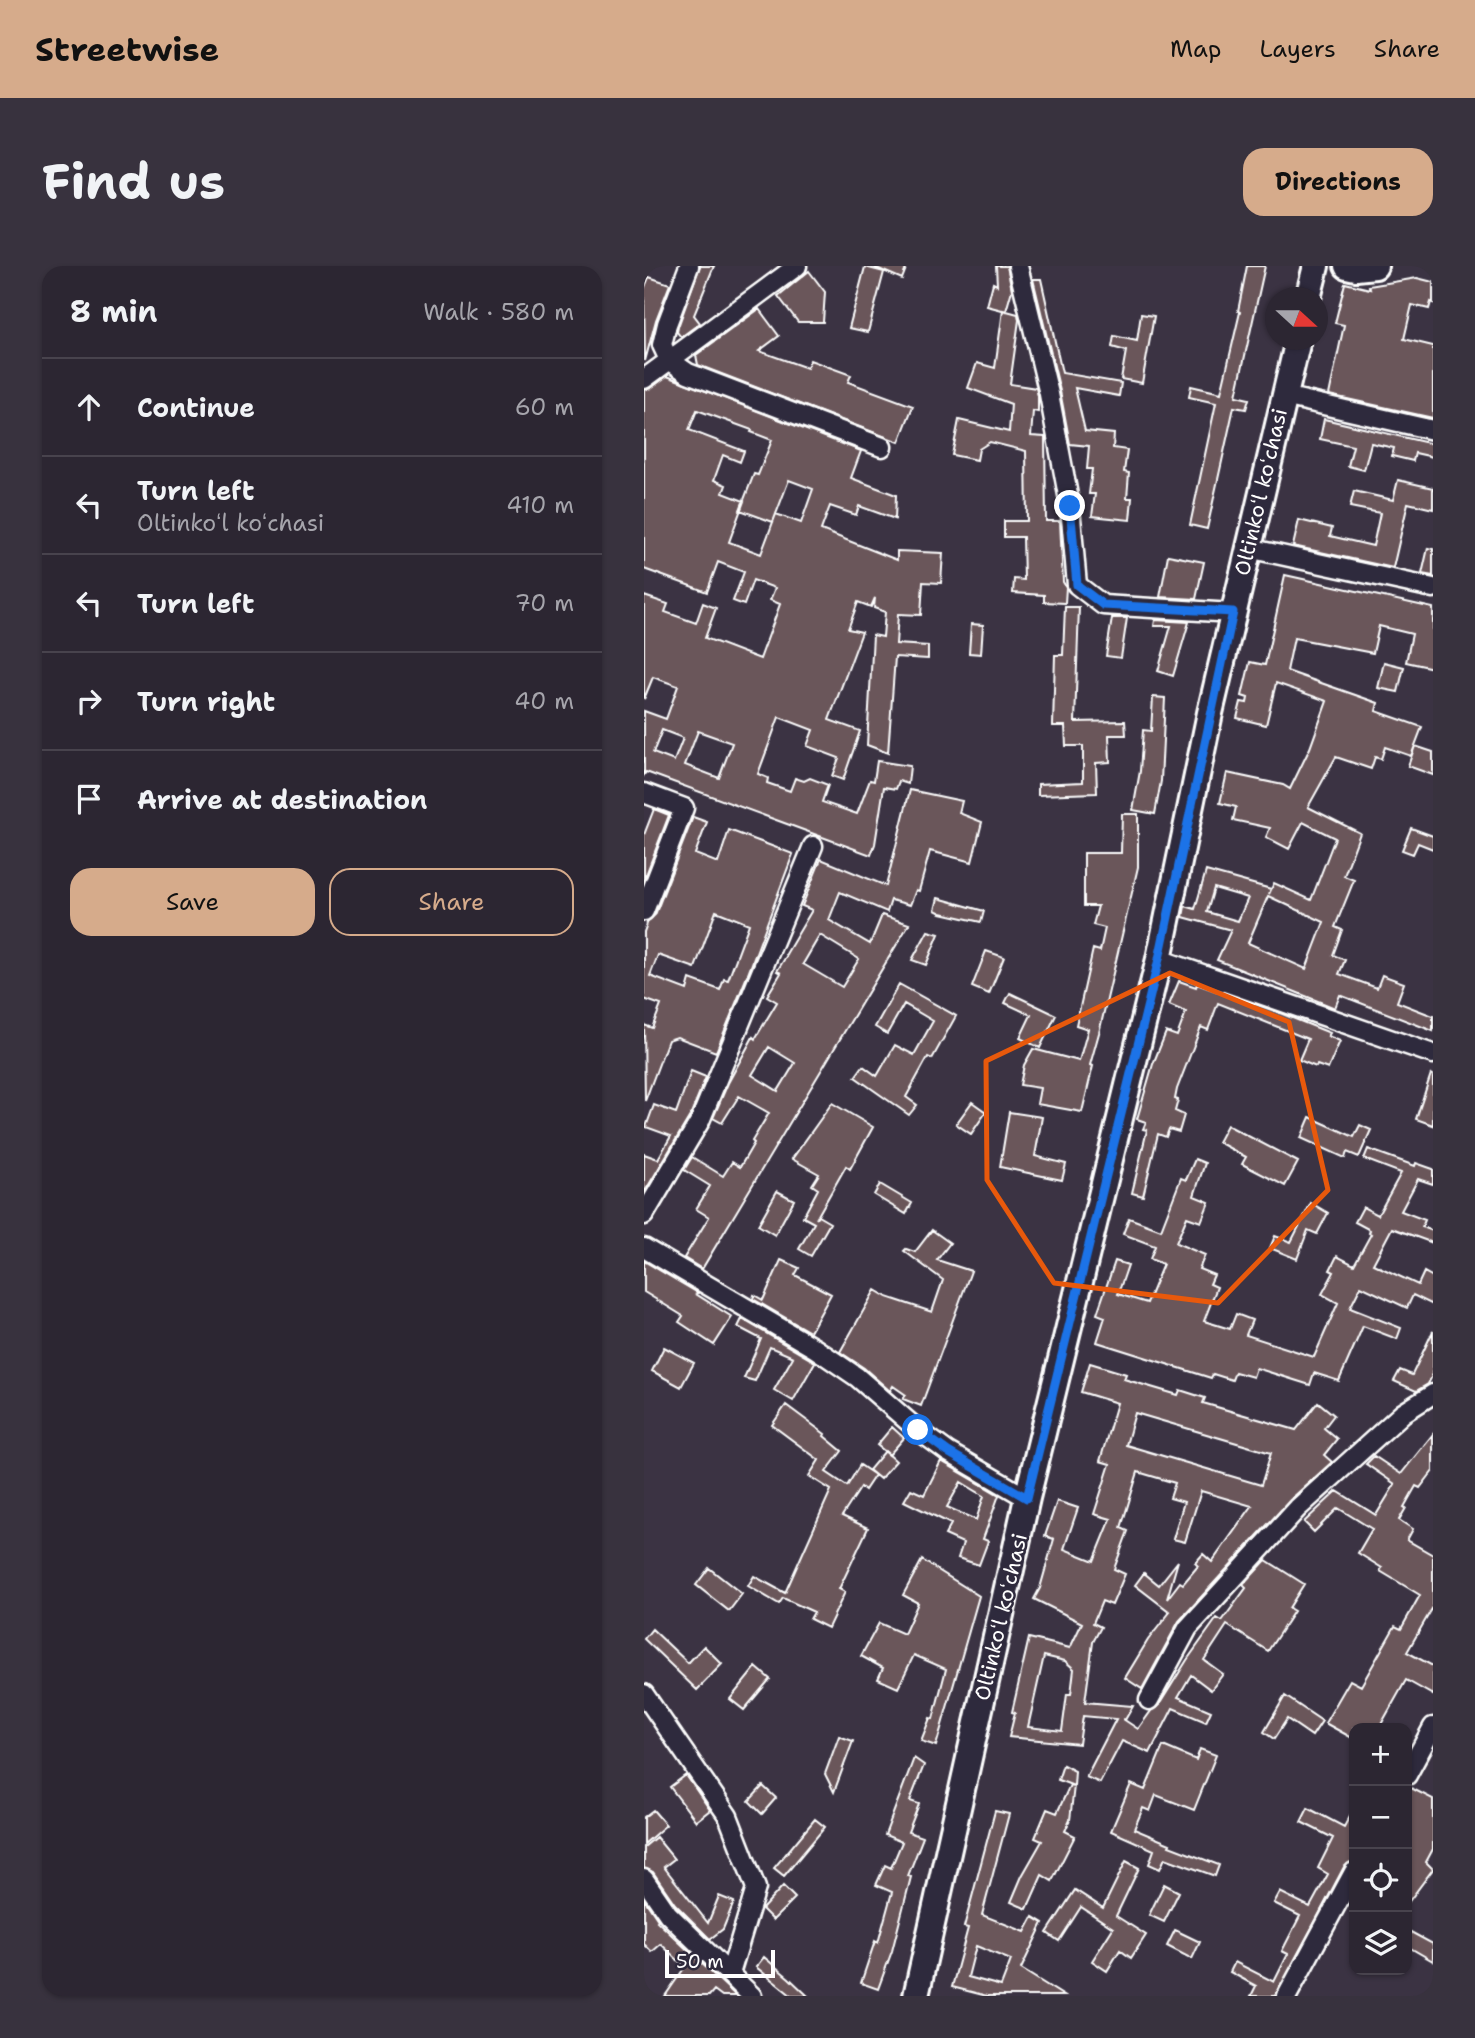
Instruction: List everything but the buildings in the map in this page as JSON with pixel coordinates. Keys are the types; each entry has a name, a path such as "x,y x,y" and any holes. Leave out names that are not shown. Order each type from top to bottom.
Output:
{"main road":[{"path":"1311,287 1316,266"},
{"path":"1347,266 1376,266"},
{"name":"Oltinkoʻl koʻchasi","path":"916,1996 1027,1498 1159,959 1233,612 1296,350"}],"street":[{"path":"689,266 662,345 669,360 688,373 883,447"},
{"path":"644,379 797,266"},
{"path":"1018,266 1049,394 1066,481 1077,585 1103,605 1233,612"},
{"path":"1284,396 1433,430"},
{"path":"1248,548 1433,588"},
{"path":"644,793 684,808 644,911"},
{"path":"644,1215 700,1121 813,846"},
{"path":"1159,959 1433,1054"},
{"path":"644,1248 816,1349 857,1377 938,1445 1027,1498"},
{"path":"1149,1700 1188,1628 1298,1508 1403,1413 1433,1394"},
{"path":"644,1694 728,1816 756,1888 730,1974"},
{"path":"1412,1766 1433,1727"},
{"path":"644,1879 668,1914 752,1996"},
{"path":"1287,1996 1349,1881"}],"highlighted area":[{"path":"1170,973 1289,1022 1328,1190 1218,1303 1054,1283 987,1180 986,1061"}],"route":[{"path":"918,1430 948,1452 1027,1498 1159,959 1233,612 1103,605 1077,585 1070,506"}]}
